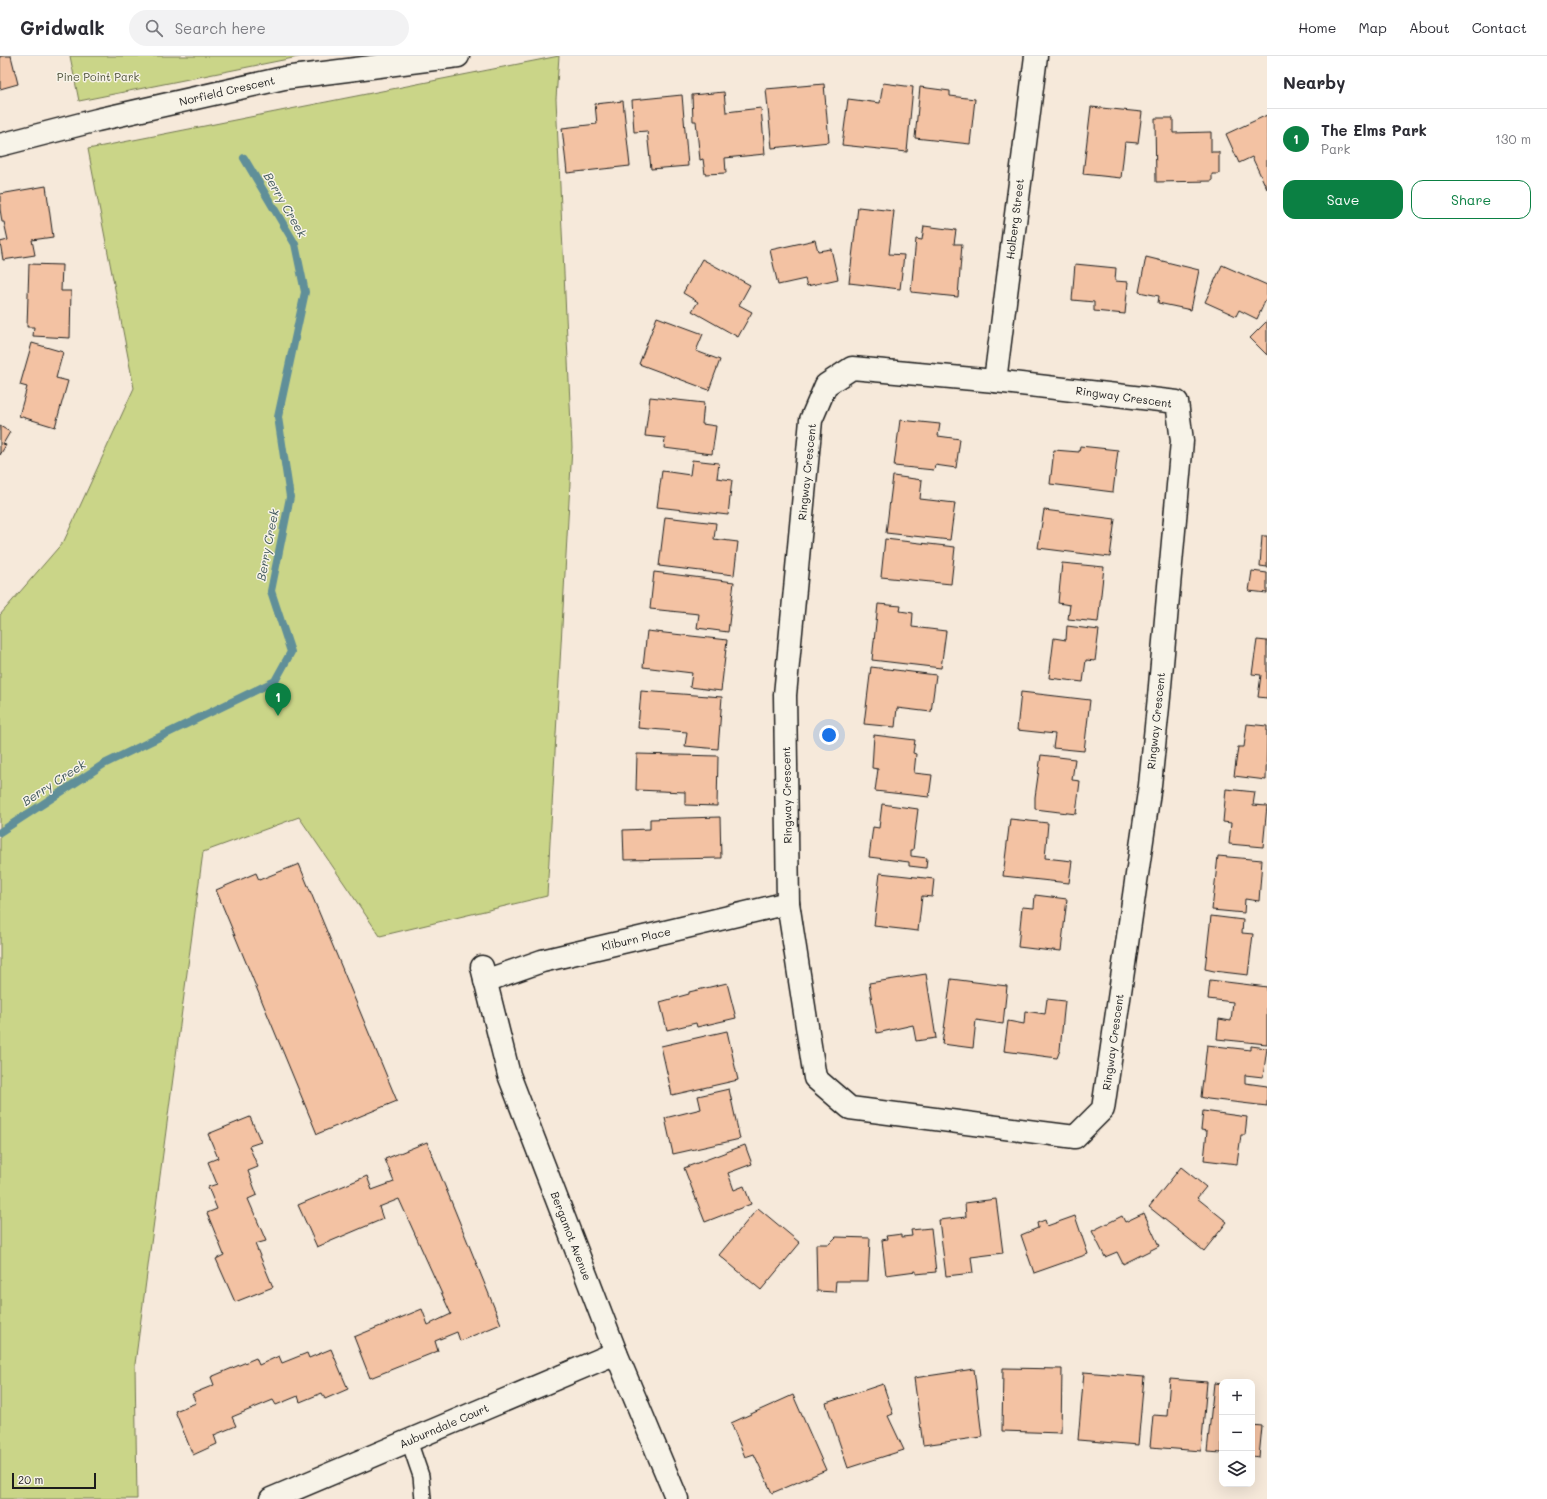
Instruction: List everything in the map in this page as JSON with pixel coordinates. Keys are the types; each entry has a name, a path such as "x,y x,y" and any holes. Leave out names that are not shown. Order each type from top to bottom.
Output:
{"street":[{"name":"Norfield Crescent","path":"0,145 97,120 284,78 458,56"},
{"name":"Holberg Street","path":"995,381 1036,56"},
{"name":"Ringway Crescent","path":"852,368 995,381 1177,402 1182,441 1150,785 1103,1109 1075,1137 850,1108 815,1078 788,903 785,695 811,420 826,385 852,368"},
{"name":"Kliburn Place","path":"483,974 788,903"},
{"name":"Bergamot Avenue","path":"483,974 509,1075 616,1353 677,1499"},
{"name":"Auburndale Court","path":"272,1499 297,1494 409,1441 616,1353"}],"lane":[{"path":"409,1441 421,1476 423,1499"}],"green space":[{"name":"Pine Point Park","path":"70,56 303,56 79,101"},
{"path":"559,56 556,99 572,447 547,896 380,936 299,817 203,852 135,1364 137,1499 0,1499 0,615 64,541 134,388 88,149"}],"building":[{"path":"0,56 11,56 18,84 0,89"},
{"path":"883,83 913,87 907,152 842,145 848,99 880,103"},
{"path":"824,84 829,142 772,148 766,89"},
{"path":"920,87 950,91 950,96 975,99 970,144 915,138"},
{"path":"724,92 726,112 761,108 765,154 725,158 726,173 705,174 703,159 700,160 696,121 693,121 692,95"},
{"path":"682,95 688,166 651,169 647,131 634,132 632,100"},
{"path":"623,101 630,166 567,173 562,128 597,124 595,104"},
{"path":"1091,107 1142,112 1138,143 1125,142 1121,178 1083,174"},
{"path":"1267,115 1267,189 1252,157 1239,163 1226,134"},
{"path":"1155,118 1173,118 1173,133 1211,132 1211,152 1219,152 1219,174 1212,174 1212,181 1156,182"},
{"path":"46,186 53,237 32,240 35,255 3,260 0,242 8,240 4,222 2,222 0,194"},
{"path":"858,207 894,211 889,254 904,255 900,289 849,283"},
{"path":"924,226 956,230 954,244 962,244 958,297 911,292 916,239 922,240"},
{"path":"815,240 818,251 831,249 838,279 807,286 805,279 778,285 770,250"},
{"path":"1146,257 1199,270 1191,310 1158,303 1159,296 1139,292"},
{"path":"702,259 750,285 739,305 752,312 738,337 692,311 698,302 683,293"},
{"path":"29,264 62,265 61,291 71,291 70,338 33,336 34,327 27,327"},
{"path":"1075,264 1116,268 1115,281 1128,282 1125,314 1094,311 1094,302 1072,300"},
{"path":"1222,265 1267,285 1267,297 1257,319 1239,310 1236,316 1205,302"},
{"path":"657,317 703,334 696,351 720,360 709,390 639,364"},
{"path":"1267,321 1267,355 1250,338"},
{"path":"32,343 63,352 56,378 68,381 55,427 19,416 27,387 20,385"},
{"path":"650,397 704,403 702,424 716,426 712,454 664,448 665,438 645,436"},
{"path":"900,420 940,424 938,436 960,439 956,468 935,465 934,470 894,466"},
{"path":"0,426 10,432 3,444 6,445 0,455"},
{"path":"1080,446 1118,450 1113,492 1050,484 1054,450 1079,452"},
{"path":"692,460 719,463 717,478 732,480 728,515 657,507 662,471 690,475"},
{"path":"893,476 922,480 920,499 955,503 950,540 886,533"},
{"path":"1044,510 1115,519 1110,557 1038,548"},
{"path":"665,517 716,523 714,539 738,542 734,575 659,566"},
{"path":"1262,536 1267,536 1267,567 1260,566"},
{"path":"885,539 955,547 951,584 881,577"},
{"path":"1062,563 1104,567 1098,622 1068,619 1070,605 1058,603"},
{"path":"1252,571 1267,573 1267,593 1249,591"},
{"path":"654,572 734,582 728,632 697,628 699,614 650,609"},
{"path":"878,604 901,606 900,611 913,613 912,627 946,631 941,668 872,660"},
{"path":"1067,626 1099,630 1095,661 1086,660 1083,682 1049,678 1054,638 1066,640"},
{"path":"647,631 727,640 721,691 690,687 692,673 643,667"},
{"path":"1257,640 1267,641 1267,698 1258,697 1261,675 1252,674"},
{"path":"871,667 936,675 931,712 897,708 895,727 864,724"},
{"path":"641,691 722,697 718,749 685,746 687,732 638,728"},
{"path":"1021,692 1090,700 1084,751 1053,748 1055,734 1017,730"},
{"path":"1247,724 1267,726 1266,780 1234,776 1238,747 1244,747"},
{"path":"874,735 915,740 913,753 916,754 914,773 932,775 929,797 875,791 878,769 872,768"},
{"path":"637,754 718,756 717,806 685,805 685,792 636,790"},
{"path":"1041,755 1075,759 1072,780 1080,781 1076,814 1035,809 1035,797"},
{"path":"1226,789 1255,792 1253,805 1267,806 1263,847 1229,844 1231,823 1223,822"},
{"path":"882,804 918,809 911,856 927,858 926,868 909,866 909,862 869,857 873,827 879,828"},
{"path":"720,817 721,858 624,860 623,830 650,829 650,819"},
{"path":"1010,819 1048,823 1045,858 1072,861 1069,883 1003,876"},
{"path":"1218,856 1262,860 1259,901 1245,899 1244,913 1212,910"},
{"path":"299,864 397,1101 317,1134 216,890 256,873 259,880"},
{"path":"880,873 934,879 932,897 922,896 918,931 874,926"},
{"path":"1035,895 1067,899 1061,951 1018,947 1022,907 1034,908"},
{"path":"1211,916 1243,920 1242,933 1253,934 1248,975 1205,969"},
{"path":"926,974 936,1038 916,1041 913,1025 877,1033 869,983"},
{"path":"951,979 1007,986 1003,1024 976,1020 973,1048 942,1044"},
{"path":"1210,980 1267,987 1267,1044 1217,1039 1219,1019 1231,1021 1233,1002 1208,999"},
{"path":"727,983 736,1018 697,1027 696,1023 667,1030 660,1002 689,994 689,992"},
{"path":"1047,999 1065,1001 1060,1050 1057,1058 1004,1051 1008,1021 1024,1024 1025,1011 1045,1014"},
{"path":"727,1031 738,1080 672,1095 661,1046"},
{"path":"1207,1045 1251,1050 1251,1046 1267,1048 1263,1077 1245,1075 1245,1083 1267,1086 1267,1106 1201,1097"},
{"path":"729,1089 740,1139 673,1154 665,1118 701,1109 698,1096"},
{"path":"1203,1111 1247,1117 1245,1135 1241,1135 1237,1164 1204,1160 1207,1131 1201,1130"},
{"path":"250,1117 261,1142 249,1146 258,1167 248,1171 257,1195 248,1199 266,1241 255,1244 273,1287 235,1302 216,1259 224,1255 207,1213 217,1209 208,1187 217,1184 208,1162 218,1158 208,1134"},
{"path":"427,1142 501,1324 460,1341 457,1332 435,1341 438,1351 370,1378 354,1337 422,1309 428,1325 451,1314 399,1199 379,1207 383,1219 317,1247 298,1205 367,1176 372,1190 394,1182 385,1159"},
{"path":"745,1145 752,1164 728,1173 734,1190 744,1186 751,1204 705,1222 684,1168"},
{"path":"1181,1167 1206,1187 1197,1198 1227,1222 1204,1251 1149,1207"},
{"path":"996,1199 1003,1253 971,1257 973,1273 946,1276 939,1220 966,1217 965,1203"},
{"path":"758,1208 800,1243 761,1290 719,1255"},
{"path":"1144,1213 1159,1246 1123,1264 1117,1252 1105,1257 1092,1231 1122,1216 1125,1222"},
{"path":"1075,1216 1088,1254 1034,1273 1021,1235 1038,1228 1037,1223 1045,1220 1047,1226"},
{"path":"931,1228 936,1272 916,1274 916,1271 886,1275 882,1240 887,1239 886,1236 902,1234 902,1237 912,1236 911,1230"},
{"path":"836,1237 870,1238 868,1281 836,1281 835,1292 817,1291 816,1244 829,1244"},
{"path":"331,1349 348,1389 325,1399 322,1393 300,1402 298,1396 276,1405 273,1400 232,1417 236,1426 214,1435 217,1444 193,1455 175,1411 196,1403 192,1394 214,1385 211,1377 256,1358 259,1365 279,1356 282,1363 307,1353 309,1358"},
{"path":"1003,1368 1062,1369 1061,1433 1002,1431"},
{"path":"974,1369 982,1437 923,1445 914,1378"},
{"path":"1084,1372 1144,1377 1138,1445 1078,1440"},
{"path":"1170,1379 1207,1382 1201,1451 1150,1447 1153,1415 1167,1416"},
{"path":"1214,1383 1219,1384 1219,1453 1207,1452"},
{"path":"883,1384 893,1414 888,1416 904,1450 848,1468 826,1403"},
{"path":"793,1395 826,1470 772,1493 754,1454 745,1457 731,1423"},
{"path":"1255,1425 1262,1426 1259,1457 1255,1456"}],"waterway":[{"name":"Berry Creek","path":"0,832 104,764 275,681 291,652 271,591 290,497 278,417 305,292 295,244 244,158"}],"place":[{"name":"The Elms Park","path":"278,716"}]}
